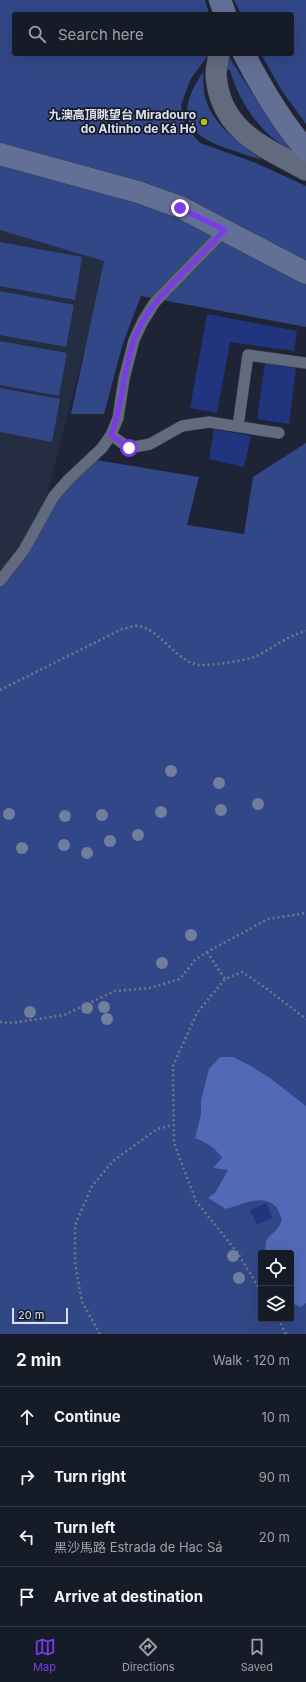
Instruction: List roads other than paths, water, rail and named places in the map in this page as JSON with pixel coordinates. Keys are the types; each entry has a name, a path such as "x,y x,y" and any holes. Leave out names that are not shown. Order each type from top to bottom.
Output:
{"main road":[{"path":"220,0 224,12"},
{"path":"245,56 290,130 306,150"},
{"path":"0,154 138,192 180,208 306,273"}],"street":[{"path":"219,56 216,75 221,100 233,122 251,140 306,170"}],"lane":[{"path":"0,582 24,550 54,496 68,479 102,448 111,435 118,418 124,379 134,340 143,321 155,302 225,230"},
{"path":"238,426 248,355 306,363"},
{"path":"111,435 129,448 150,444 182,426 209,422 278,433"}],"place":[{"name":"九澳高頂眺望台 Miradouro do Altinho de Ká Hó","path":"204,122"}]}
